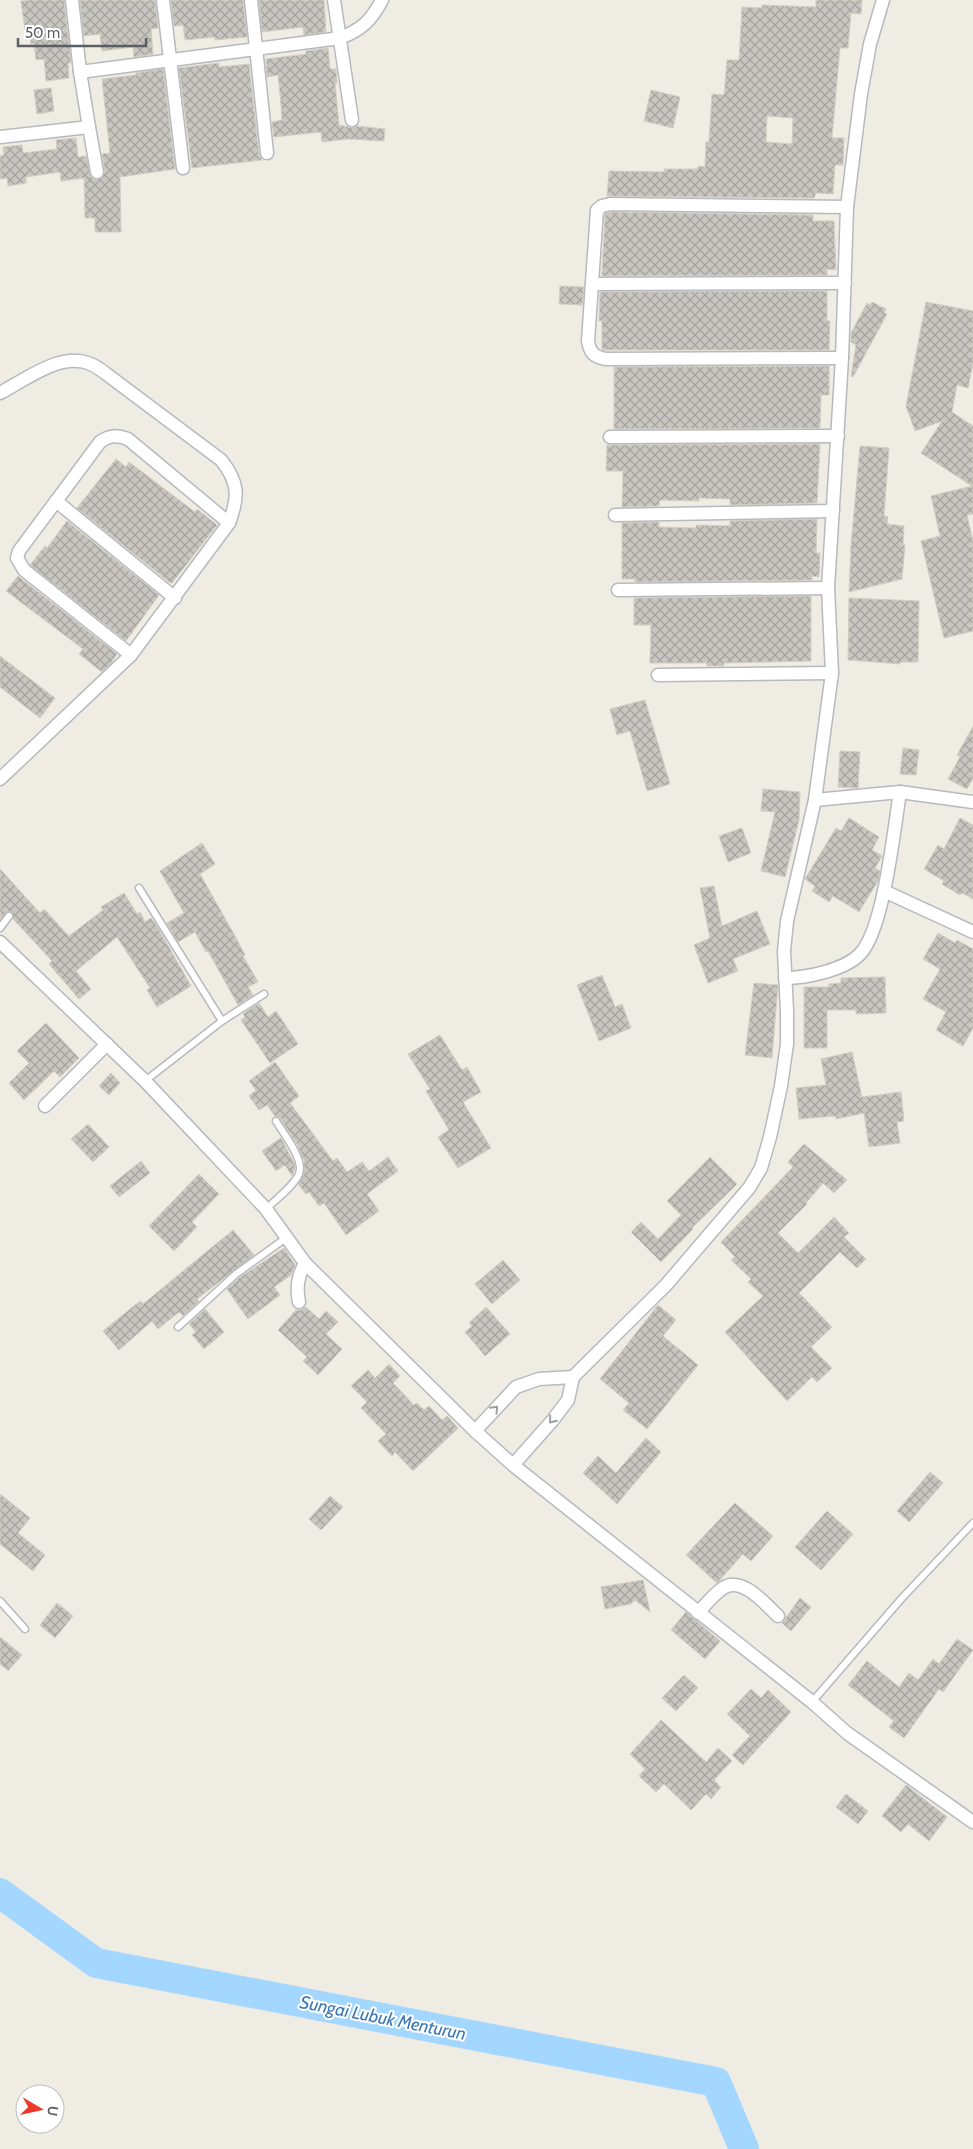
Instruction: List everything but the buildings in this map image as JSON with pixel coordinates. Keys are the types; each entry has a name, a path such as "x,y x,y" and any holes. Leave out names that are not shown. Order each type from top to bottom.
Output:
{"street":[{"path":"72,0 80,72 97,172"},
{"path":"163,0 183,168"},
{"path":"251,0 267,153"},
{"path":"334,0 352,120"},
{"path":"80,72 340,38 358,31 368,21 382,0"},
{"path":"513,1465 568,1400 573,1377 666,1285 749,1188 760,1168 770,1137 787,1044 784,950 786,921 815,800 832,673 828,588 842,358 847,207 861,94 870,44 883,0"},
{"path":"0,137 89,127"},
{"path":"842,358 606,359 596,358 590,351 588,341 597,210 602,206 610,204 847,207"},
{"path":"592,284 845,284"},
{"path":"0,393 63,362 78,360 89,363 106,373 221,460 230,471 236,488 236,505 229,523 131,656 0,779"},
{"path":"131,656 19,564 19,551 100,442 108,436 116,435 128,439 229,523"},
{"path":"610,437 838,436"},
{"path":"56,501 175,598"},
{"path":"615,515 833,511"},
{"path":"618,590 828,588"},
{"path":"658,675 832,673"},
{"path":"815,800 900,792 973,802"},
{"path":"785,978 802,978 845,964 859,956 868,945 884,891 900,792"},
{"path":"884,891 973,932"},
{"path":"0,942 145,1081 266,1209 305,1263 475,1431 513,1465 812,1702 847,1733 973,1822"},
{"path":"45,1106 107,1044"},
{"path":"299,1302 297,1285 305,1263"},
{"path":"475,1431 516,1387 540,1379 573,1377"},
{"path":"698,1613 722,1588 730,1584 739,1585 750,1591 778,1616"}],"lane":[{"path":"139,888 222,1021"},
{"path":"0,928 9,916"},
{"path":"145,1081 222,1021 264,994"},
{"path":"266,1209 293,1182 299,1174 300,1166 296,1154 276,1121"},
{"path":"178,1327 236,1274 286,1238"},
{"path":"812,1702 902,1598 973,1523"},
{"path":"0,1601 25,1629"}],"waterway":[{"name":"Sungai Lubuk Menturun","path":"0,1893 96,1963 716,2082 744,2149"}]}
